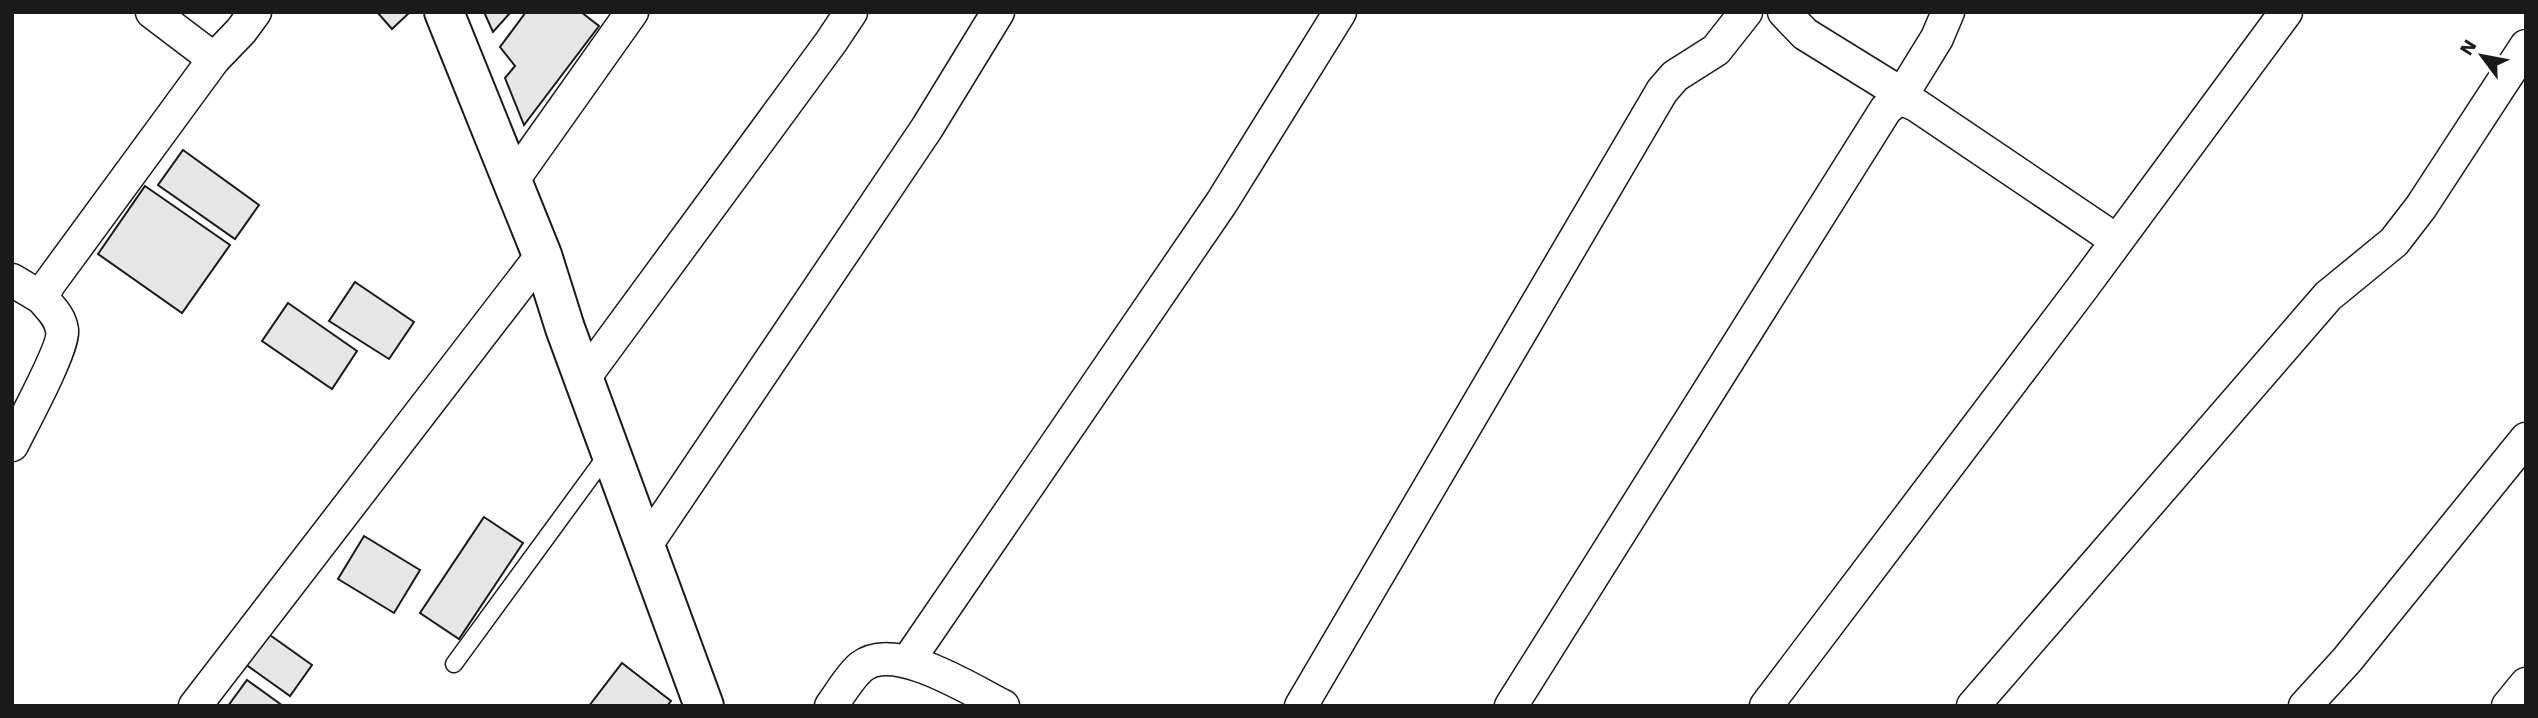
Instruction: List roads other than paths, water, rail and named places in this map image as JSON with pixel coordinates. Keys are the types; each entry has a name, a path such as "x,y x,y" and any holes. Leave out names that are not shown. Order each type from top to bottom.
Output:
{"street":[{"path":"152,12 214,59"},
{"path":"42,298 49,284 214,59 256,12"},
{"path":"444,12 513,180 704,706"},
{"path":"513,180 632,12"},
{"path":"584,378 831,42 850,12"},
{"path":"646,545 927,128 998,12"},
{"path":"908,661 1222,202 1339,12"},
{"path":"1301,706 1662,91 1675,76 1716,50 1746,12"},
{"path":"1784,12 1805,34 1916,104 2116,240"},
{"path":"1511,706 1886,109 1901,96 1937,38 1948,12"},
{"path":"1766,706 2083,287 2286,12"},
{"path":"1973,706 2329,296 2394,242 2421,207 2526,46"},
{"path":"195,706 541,255"},
{"path":"12,280 42,298 57,316 63,332 57,353 12,445"},
{"path":"2305,706 2347,660 2526,439"},
{"path":"831,706 861,667 878,659 908,661 1003,706"},
{"path":"2508,706 2526,684"}],"lane":[{"path":"454,664 611,450"}]}
